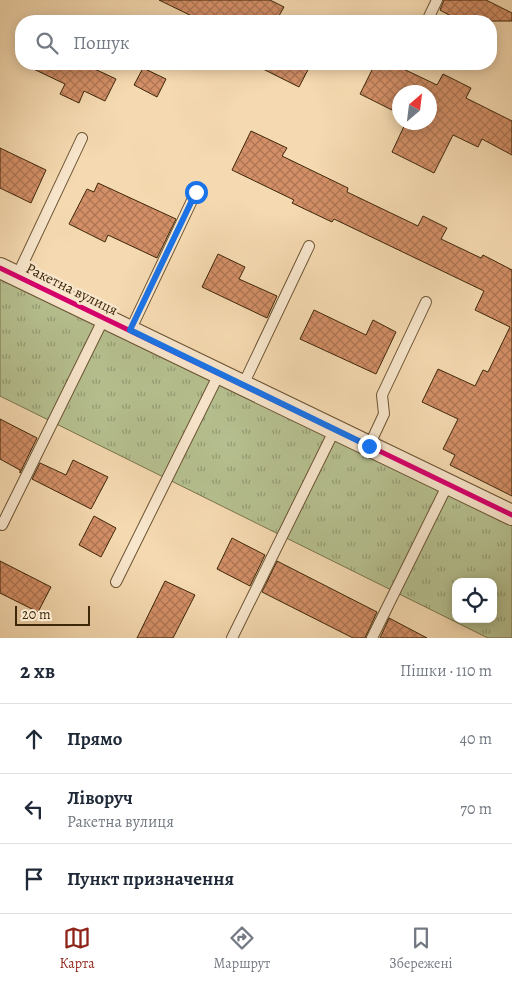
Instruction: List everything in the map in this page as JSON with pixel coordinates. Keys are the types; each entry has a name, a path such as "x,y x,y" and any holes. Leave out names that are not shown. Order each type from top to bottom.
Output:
{"street":[{"name":"Ракетна вулиця","path":"8,272 512,515"}],"lane":[{"path":"430,15 437,0"},
{"path":"8,272 82,138"},
{"path":"130,330 196,192"},
{"path":"243,385 309,246"},
{"path":"369,446 384,414 382,395 426,302"},
{"path":"2,525 104,318"},
{"path":"116,582 219,374"},
{"path":"232,638 335,429"},
{"path":"372,638 448,484"}],"green space":[{"path":"0,277 512,524 512,638 488,638 458,623 497,623 497,578 452,578 452,620 0,396"}],"building":[{"path":"159,0 270,0 284,7 279,15 190,15"},
{"path":"444,0 486,0 512,13 512,21 497,21 497,15 449,15 440,10"},
{"path":"36,70 97,70 116,79 105,101 84,91 79,103 60,94 65,84"},
{"path":"142,70 147,70 166,79 157,97 134,85"},
{"path":"265,70 308,70 299,87"},
{"path":"372,70 406,70 437,85 392,85 392,110 360,94"},
{"path":"443,74 471,88 466,98 512,121 512,155 482,139 478,147 453,135 434,173 392,152 402,130 437,130 437,85"},
{"path":"251,131 287,148 282,156 348,188 347,192 418,226 423,216 447,228 441,239 481,258 483,255 512,270 512,496 450,465 455,455 443,449 458,419 422,402 438,369 475,386 483,370 488,372 510,327 475,310 484,291 334,219 332,222 292,203 294,200 232,170"},
{"path":"0,148 46,170 31,203 0,188"},
{"path":"98,183 176,219 157,258 108,235 105,242 69,224 87,189 94,192"},
{"path":"218,254 245,267 239,279 277,296 267,318 202,287"},
{"path":"314,310 366,335 373,320 396,332 376,374 300,339"},
{"path":"0,419 37,438 20,473 20,470 0,459"},
{"path":"73,460 108,477 91,509 32,479 40,463 66,475"},
{"path":"94,516 116,528 101,557 79,545"},
{"path":"232,538 265,555 250,586 217,569"},
{"path":"0,561 51,587 38,612 0,593"},
{"path":"277,561 377,612 365,638 353,638 262,592"},
{"path":"165,581 195,595 173,638 137,638"},
{"path":"389,618 427,638 380,638"}],"cycle path":[{"path":"0,268 512,515"}],"route":[{"path":"196,192 130,330 369,446"}]}
